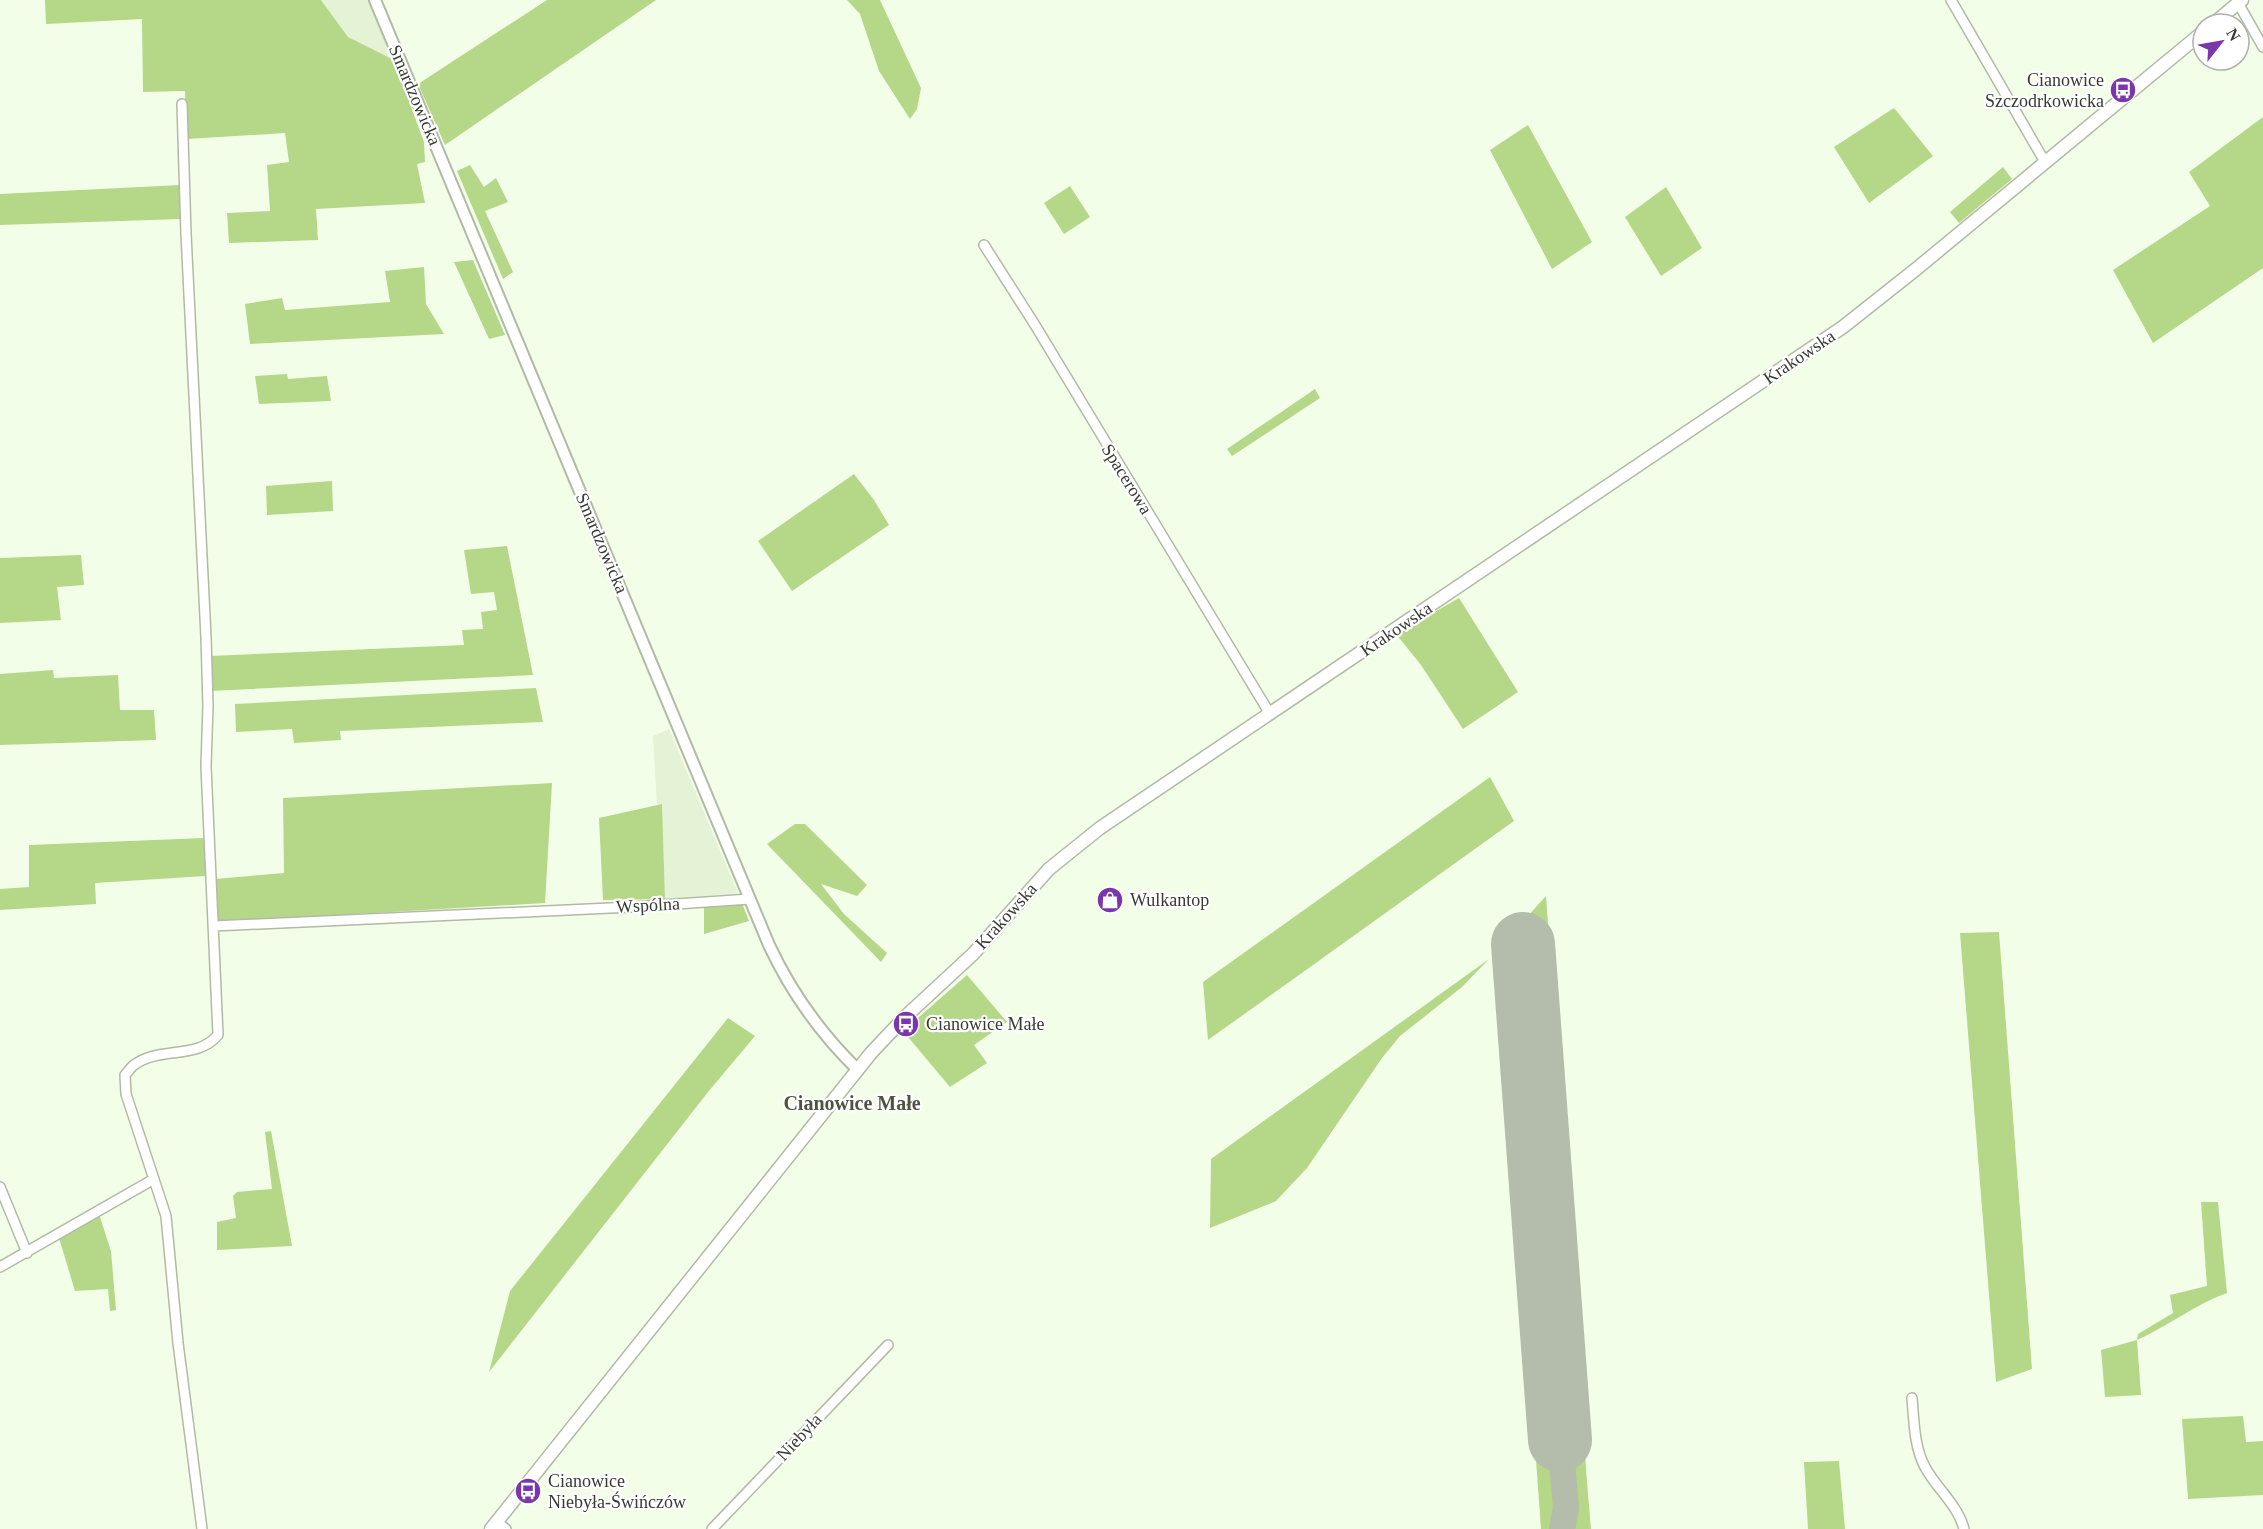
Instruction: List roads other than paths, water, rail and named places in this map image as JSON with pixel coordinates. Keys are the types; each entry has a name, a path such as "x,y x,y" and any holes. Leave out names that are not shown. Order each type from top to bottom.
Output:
{"main road":[{"path":"2227,12 2240,2"},
{"name":"Krakowska","path":"498,1527 668,1308 858,1070 897,1024 966,961 1049,869 1100,828 1844,327 2191,42"}],"street":[{"name":"Smardzowicka","path":"375,0 776,959 792,988 822,1030 858,1070"},
{"path":"1951,0 2044,162"},
{"path":"2240,2 2263,47"},
{"path":"182,104 186,234 206,637 208,706 206,766 218,1035 204,1047 153,1057 135,1064 125,1075 126,1094 166,1216 177,1334 202,1529"},
{"name":"Spacerowa","path":"984,245 1035,325 1270,714"},
{"name":"Wspólna","path":"214,926 632,907 750,899"},
{"path":"0,1267 154,1179"},
{"path":"0,1187 27,1253"},
{"name":"Niebyła","path":"712,1529 875,1356 888,1346"},
{"path":"1912,1398 1917,1440 1923,1465 1962,1518 1964,1529"}],"place":[{"name":"Cianowice Szczodrkowicka","path":"2123,90"},
{"name":"Wulkantop","path":"1110,900"},
{"name":"Cianowice Małe","path":"906,1024"},
{"name":"Cianowice Niebyła-Świńczów","path":"528,1491"}],"district":[{"name":"Cianowice Małe","path":"852,1103"}]}
